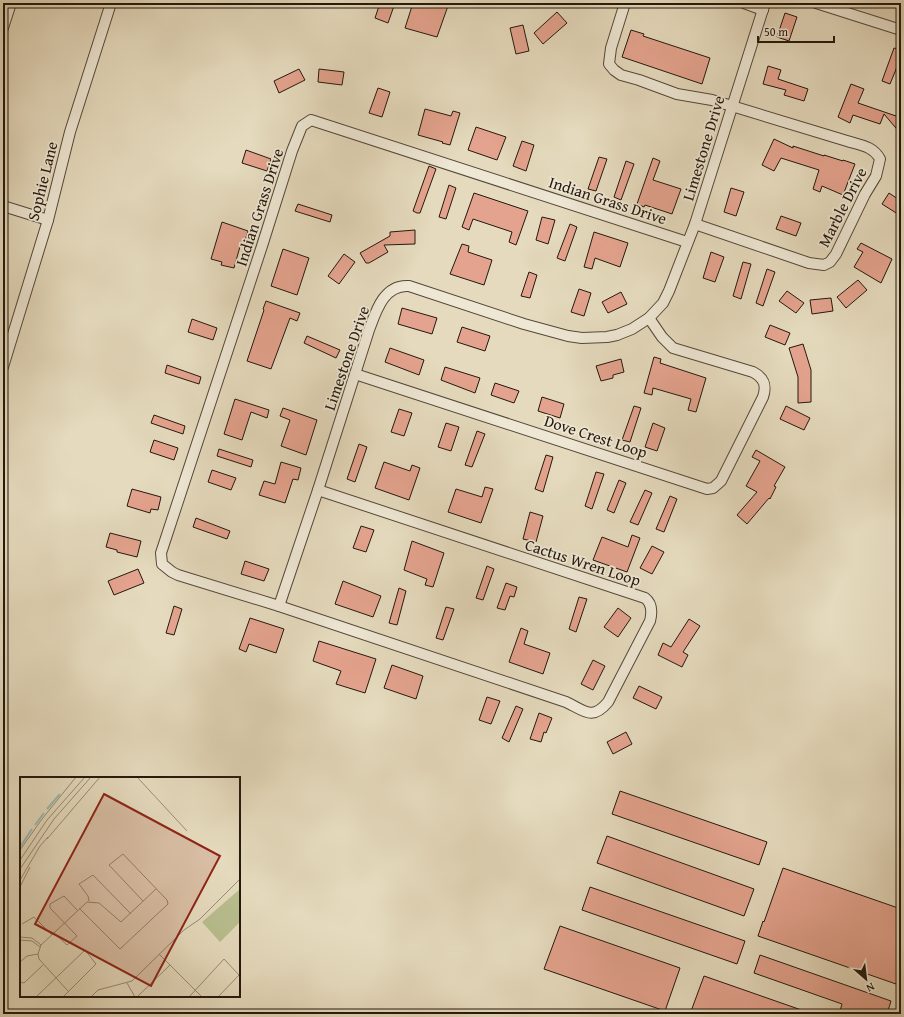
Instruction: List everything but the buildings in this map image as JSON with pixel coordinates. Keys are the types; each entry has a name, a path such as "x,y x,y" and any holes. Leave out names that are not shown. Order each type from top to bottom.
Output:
{"street":[{"path":"3,28 11,3"},
{"name":"Sophie Lane","path":"3,367 48,220 70,132 111,3"},
{"path":"625,3 611,48 609,64 614,70 621,75 677,94 712,100 732,106"},
{"path":"744,3 764,6"},
{"path":"816,3 901,30"},
{"name":"Limestone Drive","path":"279,606 369,330 377,309 388,293 400,285 409,286 524,324 568,336 582,338 617,335 632,329 649,318 663,303 669,291 695,224 764,6"},
{"name":"Marble Drive","path":"695,224 809,263 824,265 830,262 836,254 879,169 880,159 878,154 869,147 732,106"},
{"name":"Indian Grass Drive","path":"279,606 178,575 162,564 161,558 292,151 299,132 306,122 311,120 687,242"},
{"path":"3,206 48,220"},
{"name":"Dove Crest Loop","path":"355,374 707,489 713,488 721,481 763,397 766,385 758,375 753,372 673,348 662,337 649,318"},
{"name":"Cactus Wren Loop","path":"279,606 566,702 591,713 598,712 608,702 652,615 651,606 645,598 318,490"}]}
